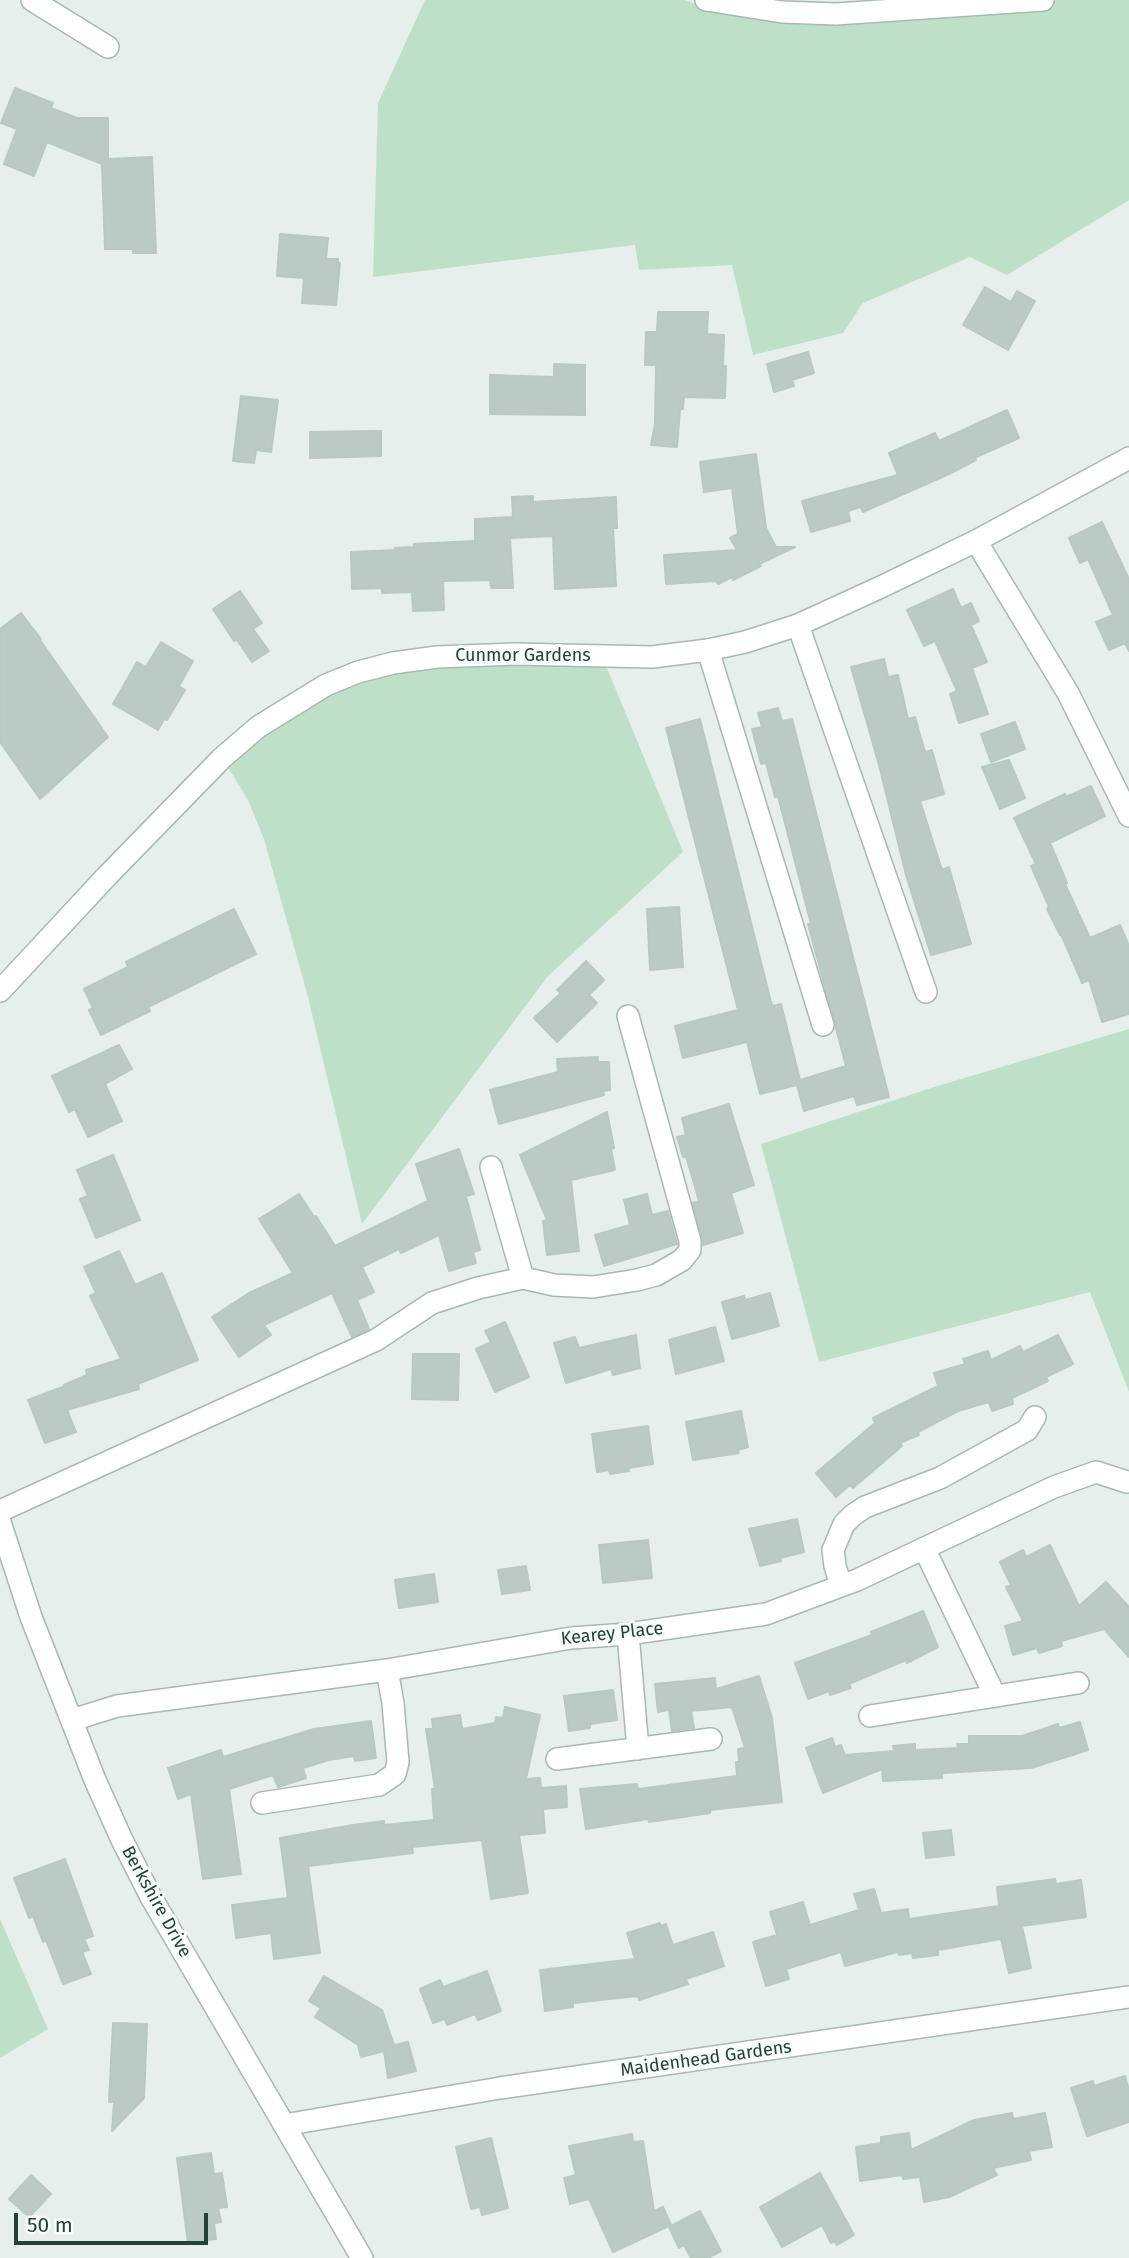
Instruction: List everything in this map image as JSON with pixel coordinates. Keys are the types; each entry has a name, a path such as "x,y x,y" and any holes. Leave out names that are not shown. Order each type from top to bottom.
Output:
{"street":[{"path":"32,0 108,47"},
{"path":"706,0 782,12 836,14 950,2 1043,0"},
{"name":"Cunmor Gardens","path":"0,991 222,758 258,727 326,685 369,669 437,657 515,654 652,657 708,650 799,625 976,541 1129,458"},
{"path":"976,541 1068,693 1129,816"},
{"path":"799,625 926,992"},
{"path":"708,650 823,1025"},
{"path":"0,1511 376,1340 432,1303 478,1288 523,1278 554,1285 593,1287 656,1275 682,1260 690,1250 690,1241 628,1016"},
{"path":"491,1167 523,1278"},
{"path":"841,1586 833,1550 844,1524 853,1515 865,1507 940,1478 1027,1430 1035,1417"},
{"name":"Kearey Place","path":"72,1720 117,1706 387,1670 571,1637 628,1634 766,1614 841,1586 1054,1487 1096,1472 1128,1482"},
{"name":"Berkshire Drive","path":"0,1522 31,1617 95,1780 151,1897 362,2258"},
{"path":"924,1548 995,1696"},
{"path":"628,1634 638,1749"},
{"path":"261,1802 379,1785 395,1774 398,1762 387,1670"},
{"path":"870,1716 1078,1683"},
{"path":"556,1759 711,1739"},
{"name":"Maidenhead Gardens","path":"284,2124 514,2086 1129,1997"}],"green space":[{"path":"425,0 685,0 704,7 1037,5 1054,0 1129,0 1129,200 1007,275 970,257 863,303 843,333 753,355 732,265 639,270 635,245 373,277 378,103"},
{"path":"602,656 683,852 548,976 362,1224 308,997 264,839 248,800 223,759 361,672"},
{"path":"1129,1029 1129,1392 1090,1292 819,1362 761,1144 934,1087"},
{"path":"0,1919 48,2029 0,2058"}],"building":[{"path":"15,88 53,103 51,108 77,118 108,118 108,159 152,157 156,253 133,253 133,249 105,249 102,164 47,142 34,176 4,164 17,129 1,123"},
{"path":"280,234 328,238 326,259 338,259 340,263 336,305 302,303 304,278 277,276"},
{"path":"985,287 1011,302 1017,291 1035,301 1008,350 963,325"},
{"path":"658,312 708,312 707,334 724,335 725,398 684,397 683,409 680,409 677,447 651,445 655,424 656,365 645,365 646,332 657,332"},
{"path":"808,352 814,373 792,380 794,386 774,392 767,364"},
{"path":"554,364 585,365 585,415 490,414 490,375 554,377"},
{"path":"241,396 278,400 271,452 256,450 254,463 233,461"},
{"path":"1007,410 1019,438 974,458 976,460 949,474 863,512 861,507 848,511 850,521 811,532 802,501 898,475 889,453 935,433 939,441"},
{"path":"381,431 381,456 310,458 310,432"},
{"path":"756,454 766,528 776,547 795,547 733,580 732,577 718,584 716,581 666,584 664,555 737,550 730,538 738,534 732,488 704,492 700,462"},
{"path":"533,496 533,502 616,497 617,528 613,528 616,586 555,589 553,536 510,538 513,588 491,588 490,580 443,581 444,610 413,611 412,592 382,593 382,588 352,589 351,552 395,550 414,547 414,544 475,541 475,519 513,517 512,497"},
{"path":"1102,522 1129,579 1129,651 1125,643 1109,650 1096,622 1113,615 1088,559 1080,563 1069,538"},
{"path":"953,589 961,608 971,603 979,621 971,625 987,662 972,668 988,714 959,723 950,694 957,691 935,641 924,646 907,610"},
{"path":"240,591 262,623 253,629 269,651 252,662 213,609"},
{"path":"21,613 108,737 40,799 0,742 0,629"},
{"path":"161,642 193,661 179,686 185,690 158,730 113,704 137,662 146,667"},
{"path":"884,659 888,677 898,675 908,719 915,717 925,752 932,750 944,794 920,801 942,870 949,867 971,944 931,955 906,875 851,667"},
{"path":"778,708 782,721 792,719 889,1097 857,1105 854,1096 804,1111 797,1085 760,1094 747,1042 683,1058 675,1026 738,1010 666,728 700,719 772,1006 781,1004 800,1080 846,1066 808,924 811,924 778,796 775,797 766,763 761,764 752,729 762,727 758,713"},
{"path":"1015,722 1025,749 991,762 981,734"},
{"path":"1009,760 1025,798 1000,809 982,767"},
{"path":"1091,786 1105,816 1050,843 1090,938 1120,925 1129,946 1129,1014 1102,1022 1089,980 1082,983 1047,909 1049,907 1031,866 1036,864 1014,818 1065,794 1066,797"},
{"path":"679,907 683,967 650,970 647,909"},
{"path":"234,909 256,954 148,1007 150,1011 101,1035 89,1010 93,1008 84,989 128,967 126,962"},
{"path":"586,961 604,980 589,995 597,1003 557,1042 534,1018 561,993 557,990"},
{"path":"119,1045 132,1069 105,1084 122,1121 88,1137 75,1109 69,1112 52,1076"},
{"path":"598,1057 598,1062 609,1062 610,1090 603,1091 604,1095 499,1124 490,1090 558,1072 557,1059"},
{"path":"729,1104 754,1185 731,1193 743,1233 703,1245 693,1203 699,1201 686,1156 683,1157 677,1137 686,1135 682,1118"},
{"path":"607,1112 615,1170 571,1180 579,1251 547,1255 543,1221 547,1220 520,1155"},
{"path":"459,1149 474,1194 466,1196 480,1250 473,1252 476,1263 449,1271 439,1235 401,1253 399,1249 362,1267 374,1292 357,1300 369,1329 352,1337 332,1293 264,1325 271,1335 239,1357 212,1317 249,1293 293,1273 259,1219 299,1194 335,1246 428,1201 416,1164"},
{"path":"113,1155 140,1220 96,1238 80,1199 88,1196 77,1170"},
{"path":"647,1194 652,1215 668,1211 677,1244 604,1266 595,1235 630,1225 624,1200"},
{"path":"119,1251 135,1285 162,1273 198,1360 138,1384 139,1389 67,1410 76,1432 45,1443 28,1400 87,1375 86,1370 121,1359 90,1296 96,1293 84,1267"},
{"path":"770,1293 779,1326 732,1339 722,1302 744,1296 745,1300"},
{"path":"505,1322 529,1377 495,1392 476,1349 491,1342 485,1331"},
{"path":"715,1327 724,1361 676,1374 669,1340"},
{"path":"636,1335 640,1368 613,1375 611,1369 566,1383 554,1343 575,1337 579,1348"},
{"path":"1058,1335 1073,1364 1046,1377 1048,1381 1012,1398 1013,1404 992,1411 989,1402 958,1411 918,1432 919,1435 900,1443 902,1446 853,1488 850,1485 836,1497 816,1473 875,1423 873,1418 938,1386 934,1373 965,1364 963,1359 988,1351 991,1360 1020,1346 1023,1352"},
{"path":"413,1354 459,1354 458,1400 412,1399"},
{"path":"741,1411 748,1447 738,1450 739,1453 693,1460 686,1422"},
{"path":"648,1426 653,1464 610,1474 609,1470 597,1472 592,1434"},
{"path":"797,1519 804,1552 760,1566 749,1529"},
{"path":"648,1540 652,1578 603,1583 599,1545"},
{"path":"1050,1545 1079,1606 1106,1582 1129,1607 1129,1657 1104,1629 1061,1641 1062,1646 1039,1653 1037,1648 1013,1655 1005,1626 1023,1621 1006,1587 1011,1585 1000,1562 1023,1550 1026,1557"},
{"path":"526,1566 530,1590 502,1594 498,1570"},
{"path":"434,1574 438,1602 399,1608 395,1580"},
{"path":"923,1611 938,1647 907,1663 906,1660 849,1684 851,1688 830,1695 829,1691 808,1699 795,1663 872,1635 871,1632"},
{"path":"759,1676 772,1718 782,1802 586,1829 580,1789 637,1784 638,1789 737,1776 738,1749 745,1748 732,1707 691,1711 694,1728 672,1731 669,1710 658,1712 655,1684 715,1678 716,1689"},
{"path":"613,1690 617,1720 590,1724 590,1728 569,1731 564,1696"},
{"path":"505,1707 540,1715 526,1779 540,1778 541,1788 566,1786 567,1807 543,1809 545,1833 519,1835 528,1893 491,1899 482,1840 412,1847 413,1853 308,1866 320,1953 274,1959 271,1933 236,1938 232,1905 288,1898 280,1838 384,1821 384,1825 434,1820 432,1789 435,1789 426,1729 433,1729 432,1719 460,1715 462,1729 495,1723 496,1717 503,1718"},
{"path":"371,1721 376,1758 355,1761 354,1756 329,1760 303,1768 306,1778 278,1787 273,1775 229,1789 241,1874 203,1879 191,1794 178,1799 168,1768 221,1750 223,1757 314,1729"},
{"path":"1080,1722 1088,1750 1031,1768 942,1773 942,1778 883,1781 882,1769 823,1793 806,1748 832,1738 835,1747 841,1745 845,1755 894,1751 893,1746 915,1744 915,1750 958,1748 957,1744 969,1744 969,1736 1022,1736 1058,1724 1059,1728"},
{"path":"951,1830 954,1855 926,1858 923,1833"},
{"path":"65,1859 93,1936 84,1939 89,1950 82,1952 91,1974 63,1984 46,1940 43,1942 33,1916 29,1918 14,1878"},
{"path":"1055,1879 1056,1884 1081,1880 1086,1917 1022,1926 1031,1968 1009,1973 1001,1939 938,1950 938,1955 913,1958 912,1953 899,1955 898,1952 845,1966 841,1952 786,1969 789,1979 766,1986 753,1942 777,1935 770,1912 803,1902 810,1925 859,1910 854,1894 874,1889 881,1913 908,1909 909,1919 999,1906 997,1887"},
{"path":"660,1923 661,1926 666,1924 673,1945 713,1932 724,1966 686,1979 688,1984 639,2000 638,1996 573,2003 573,2007 545,2011 540,1970 635,1959 627,1933"},
{"path":"487,1971 501,2011 478,2020 475,2014 447,2025 445,2019 433,2023 420,1989 440,1980 443,1987"},
{"path":"324,1976 382,2010 394,2045 408,2042 416,2071 388,2078 384,2051 361,2057 358,2045 315,2017 321,2008 309,2001"},
{"path":"113,2023 147,2024 144,2098 112,2131 114,2102 109,2102"},
{"path":"1125,2076 1129,2090 1129,2122 1087,2136 1071,2088 1093,2081 1094,2086"},
{"path":"1012,2113 1013,2119 1045,2113 1052,2147 1029,2151 1031,2160 993,2168 997,2175 949,2197 924,2202 920,2177 903,2179 902,2175 860,2181 856,2147 881,2143 881,2137 909,2133 911,2150 974,2120"},
{"path":"632,2134 633,2142 643,2141 654,2211 663,2207 671,2225 613,2252 589,2199 570,2204 564,2178 576,2175 569,2146"},
{"path":"491,2138 508,2208 482,2215 480,2207 471,2209 456,2147"},
{"path":"211,2153 214,2174 222,2173 227,2207 218,2208 221,2222 214,2223 216,2239 188,2243 177,2158"},
{"path":"820,2173 854,2235 837,2245 834,2241 831,2243 822,2225 782,2247 760,2207"},
{"path":"31,2175 51,2194 29,2217 9,2199"},
{"path":"700,2211 721,2251 708,2258 691,2258 684,2245 679,2248 669,2227"}]}
